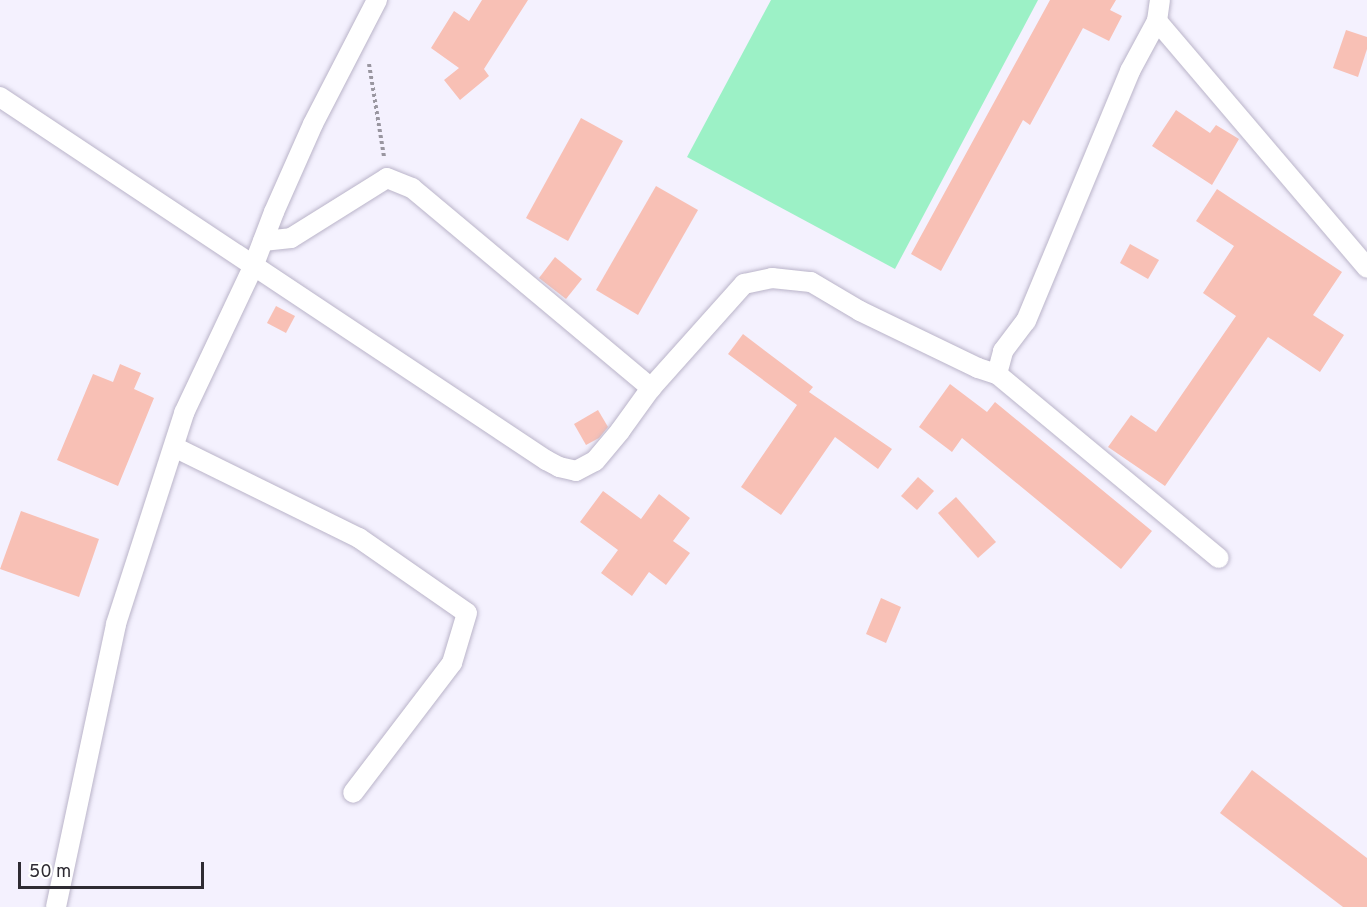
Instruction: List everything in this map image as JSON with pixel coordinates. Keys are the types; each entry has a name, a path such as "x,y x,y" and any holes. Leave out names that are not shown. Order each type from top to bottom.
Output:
{"street":[{"path":"56,907 116,624 184,413 253,267 313,124 377,0"},
{"path":"997,374 1003,351 1026,321 1130,71 1156,21 1160,0"},
{"path":"1156,21 1367,268"},
{"path":"0,97 253,267 559,467 576,471 595,461 651,388 744,284 772,278 811,282 860,310 978,368 997,374 1219,558"},
{"path":"263,241 291,238 387,178 412,188 651,388"},
{"path":"174,447 359,538 467,613 452,663 353,793"}],"path":[{"path":"362,28 387,178"}],"green space":[{"path":"771,0 1038,0 895,269 687,157"}],"building":[{"path":"482,0 528,0 484,69 489,76 460,100 444,80 459,68 431,48 454,11 469,21"},
{"path":"1050,0 1116,0 1110,10 1122,16 1109,41 1083,28 1030,125 1023,120 941,271 911,254"},
{"path":"1346,30 1367,37 1367,49 1358,77 1333,68"},
{"path":"1176,110 1210,133 1216,125 1239,139 1212,185 1152,146"},
{"path":"581,118 623,141 568,241 526,218"},
{"path":"656,186 698,210 638,315 596,290"},
{"path":"1217,189 1342,272 1313,315 1344,335 1320,372 1268,337 1165,486 1108,447 1131,415 1156,432 1236,316 1203,293 1234,246 1196,221"},
{"path":"1130,244 1159,260 1148,279 1120,263"},
{"path":"555,257 582,279 566,299 539,278"},
{"path":"276,306 295,316 286,333 267,323"},
{"path":"743,334 813,387 809,392 892,449 878,469 835,437 781,515 741,487 797,405 728,354"},
{"path":"120,364 141,373 134,389 154,398 118,486 57,460 93,374 113,382"},
{"path":"950,384 987,412 995,402 1152,531 1121,569 962,438 952,452 919,427"},
{"path":"598,410 608,427 599,438 586,445 574,424"},
{"path":"918,477 934,491 917,510 901,496"},
{"path":"603,491 641,519 659,494 690,518 673,541 690,553 666,585 649,572 632,596 601,573 618,550 580,522"},
{"path":"956,497 996,542 978,558 938,513"},
{"path":"21,511 99,539 79,597 0,569"},
{"path":"881,598 901,607 886,643 866,634"},
{"path":"1252,770 1367,858 1367,907 1343,907 1220,813"}]}
